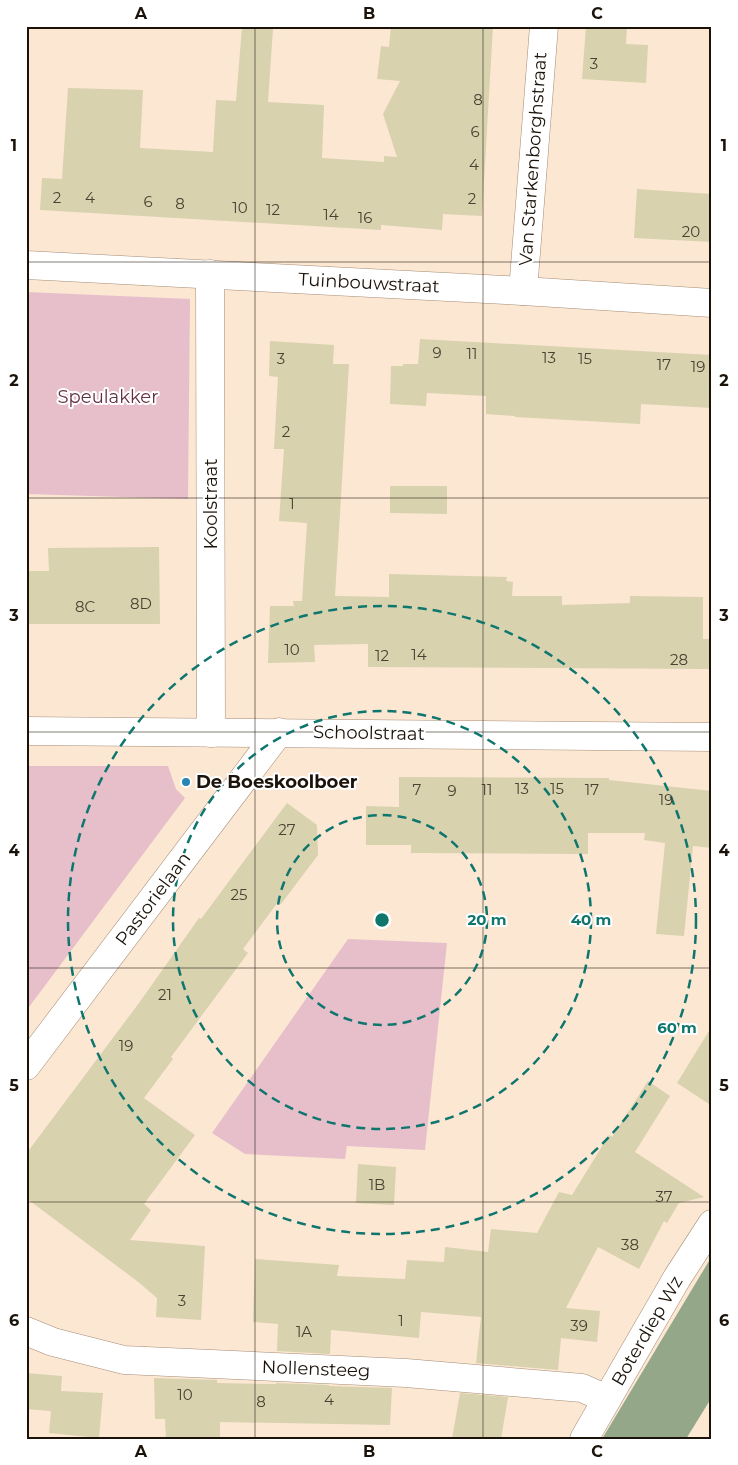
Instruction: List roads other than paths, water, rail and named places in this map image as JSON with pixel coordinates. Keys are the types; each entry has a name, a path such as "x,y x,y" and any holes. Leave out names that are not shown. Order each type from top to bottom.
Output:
{"street":[{"name":"Van Starkenborghstraat","path":"523,291 544,26"},
{"name":"Tuinbouwstraat","path":"26,265 523,291 712,303"},
{"name":"Koolstraat","path":"210,274 211,733"},
{"name":"Schoolstraat","path":"26,731 712,737"},
{"name":"Pastorielaan","path":"26,1066 279,732"},
{"name":"Boterdiep Wz","path":"584,1439 678,1278 712,1224"},
{"name":"Nollensteeg","path":"26,1331 53,1342 124,1360 406,1372 582,1388 607,1400"}],"place":[{"name":"De Boeskoolboer","path":"186,782"}],"park label":[{"name":"Speulakker","path":"108,397"}]}
